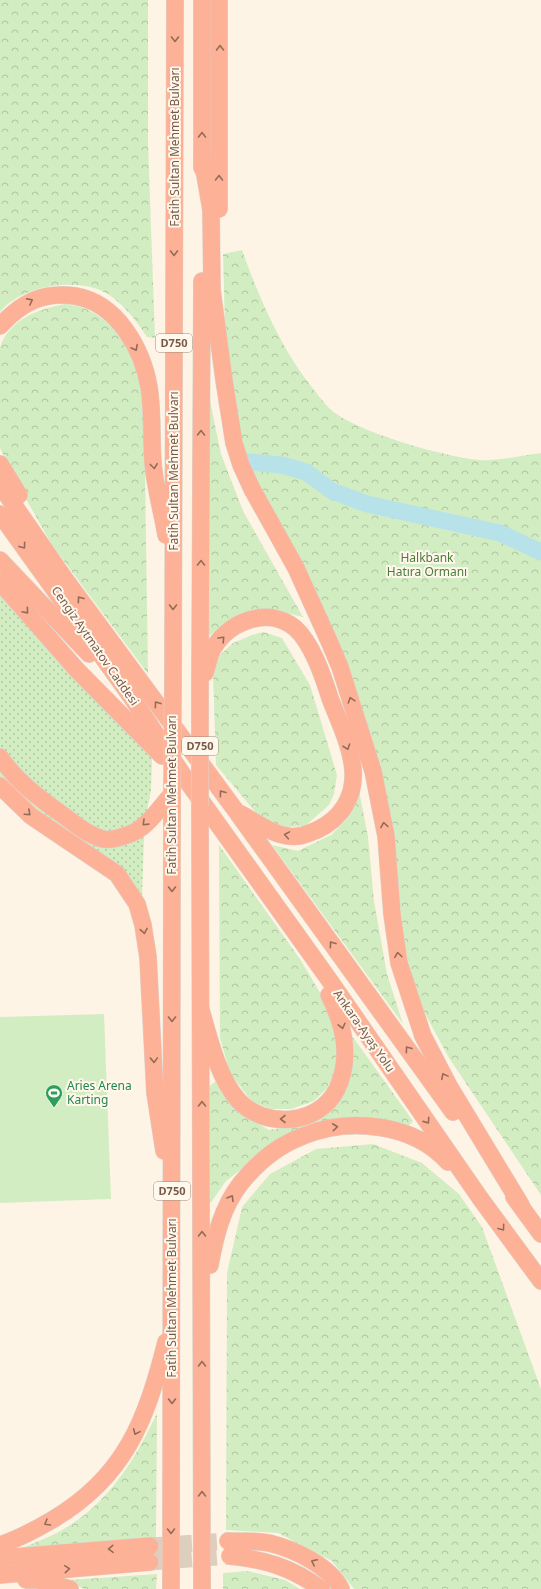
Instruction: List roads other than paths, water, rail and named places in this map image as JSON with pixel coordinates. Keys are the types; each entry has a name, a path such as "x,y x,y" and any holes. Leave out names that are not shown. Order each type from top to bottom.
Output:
{"highway":[{"name":"Fatih Sultan Mehmet Bulvarı","path":"171,1589 175,0"},
{"name":"D750","path":"202,0 200,686 202,1589"},
{"path":"217,329 219,0"},
{"path":"202,158 210,210 212,290 234,444 241,465 296,568 329,641 340,667 373,771 386,836 392,914 399,963 405,987 426,1042 449,1086 521,1206"},
{"path":"0,326 19,307 36,298 65,294 84,297 98,303 122,325 145,368 149,388 153,465 174,577"},
{"path":"0,464 65,580"},
{"name":"Cengiz Aytmatov Caddesi","path":"0,485 65,580 188,747"},
{"name":"Cengiz Aytmatov Caddesi","path":"0,514 132,698 187,780"},
{"path":"0,560 132,698"},
{"path":"0,582 77,670 187,780 328,992 339,1013 344,1028 344,1063 337,1089 328,1102 318,1109 305,1116 292,1119 278,1120 262,1116 248,1109 238,1099 227,1083 213,1051 201,1010"},
{"path":"200,686 214,647 230,630 247,620 262,617 280,619 295,628 310,648 322,674 350,754 353,769 353,786 349,800 332,822 304,836 288,836 270,830 236,811"},
{"name":"Ankara-Ayaş Yolu","path":"188,747 236,811 541,1234"},
{"path":"0,757 15,777 30,791 80,827 104,839 117,838 132,834 141,827 172,794"},
{"name":"Ankara-Ayaş Yolu","path":"187,780 330,981 480,1198 541,1281"},
{"path":"0,786 31,816 117,874 137,904 143,926 148,957 155,1093 172,1209"},
{"path":"202,1303 215,1240 225,1208 240,1184 258,1165 280,1148 303,1136 331,1128 355,1126 378,1127 405,1133 428,1145 445,1159 480,1198"},
{"path":"0,1545 38,1528 68,1510 93,1491 114,1469 132,1440 146,1410 157,1379 172,1314"},
{"path":"320,1589 306,1578 272,1562 229,1549 269,1543 296,1553 321,1566 337,1581 341,1589"},
{"path":"0,1558 150,1554 0,1576"},
{"path":"0,1580 38,1580 70,1589"}],"waterway":[{"path":"249,462 282,465 306,472 332,491 367,504 500,533 541,552"}],"tunnel":[{"path":"150,1546 228,1541"},
{"path":"150,1562 230,1556"}],"place":[{"name":"Aries Arena Karting","path":"54,1108"}],"park label":[{"name":"Halkbank Hatıra Ormanı","path":"427,565"}]}
